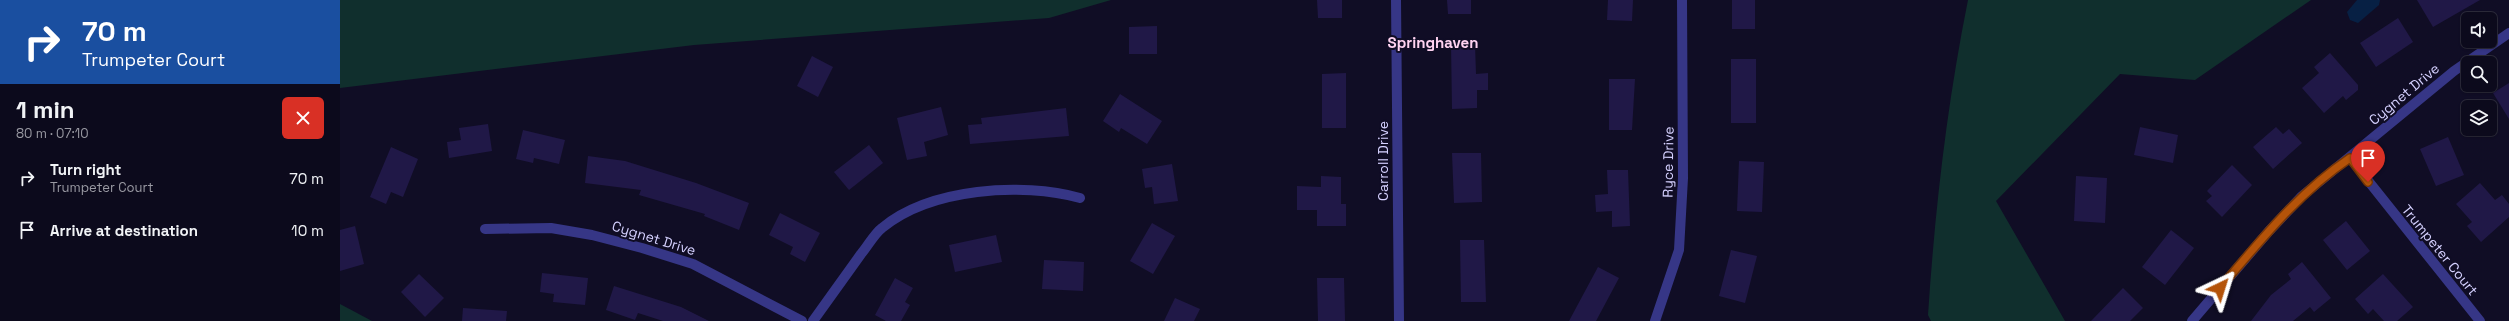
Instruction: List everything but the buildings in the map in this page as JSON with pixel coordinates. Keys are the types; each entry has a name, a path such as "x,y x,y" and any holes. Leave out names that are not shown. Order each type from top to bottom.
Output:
{"street":[{"name":"Carroll Drive","path":"1396,0 1399,321"},
{"name":"Ryce Drive","path":"1655,321 1679,250 1682,178 1682,0"},
{"name":"Cygnet Drive","path":"2192,321 2269,231 2302,196 2327,173 2350,158 2454,71 2509,33"},
{"name":"Trumpeter Court","path":"2350,158 2480,321"},
{"path":"813,321 880,229 918,206 960,196 1022,189 1058,192 1080,198"},
{"name":"Cygnet Drive","path":"486,229 551,228 592,235 642,248 694,264 802,321"}],"green space":[{"path":"340,0 1111,0 1049,18 694,45 340,88"},
{"path":"1968,0 2311,0 2195,80 2120,74 1996,201 2065,321 1931,321 1928,315 1938,196 1948,117"},
{"path":"340,304 372,321 340,321"}],"water":[{"path":"2357,0 2380,0 2379,5 2358,23 2350,20 2347,12"}],"district":[{"name":"Springhaven","path":"1433,43"}],"route":[{"path":"2220,288 2269,231 2302,196 2327,173 2350,158 2368,182"}]}
